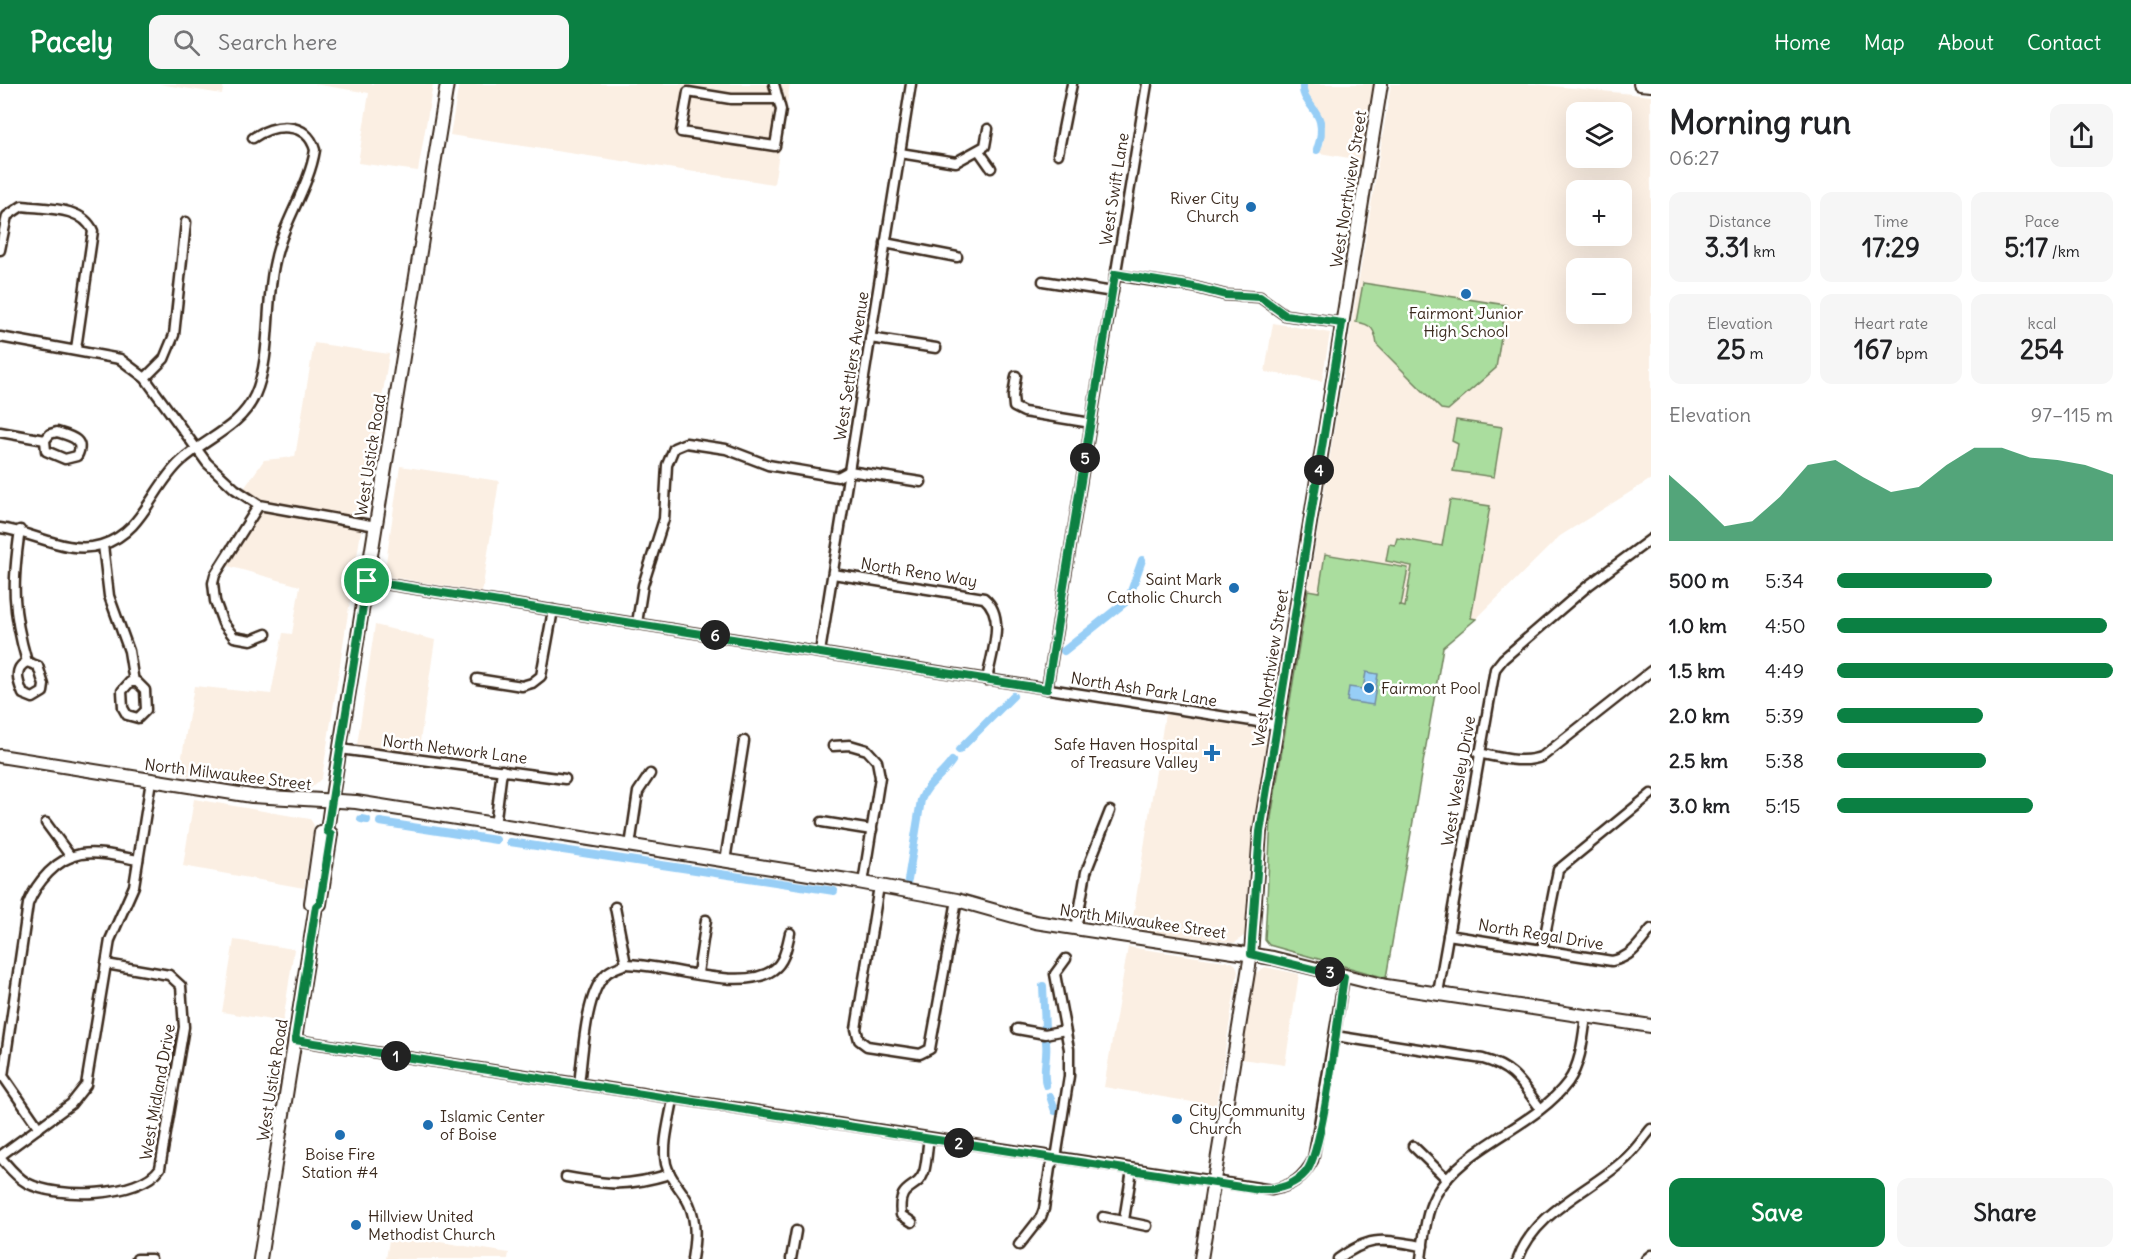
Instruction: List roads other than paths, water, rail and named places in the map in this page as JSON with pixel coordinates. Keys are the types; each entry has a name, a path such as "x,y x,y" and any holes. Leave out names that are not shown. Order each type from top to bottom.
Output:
{"main road":[{"name":"West Ustick Road","path":"260,1259 316,906 320,903 331,834 327,831 331,803 447,84"},
{"name":"West Northview Street","path":"1201,1259 1251,954 1260,832 1381,84"},
{"path":"1640,84 1651,86"},
{"name":"North Milwaukee Street","path":"0,756 252,796 331,803 356,802 863,883 957,900 1019,919 1251,954 1344,977 1651,1026"}],"street":[{"path":"774,84 780,110 775,146 681,132 687,92 731,99 777,99"},
{"name":"West Settlers Avenue","path":"820,652 911,84"},
{"path":"1058,154 1072,84"},
{"name":"West Swift Lane","path":"1047,689 1147,84"},
{"path":"0,528 20,530 65,546 78,548 103,545 133,525 169,474 196,448 237,421 249,405 258,387 274,261 314,160 315,150 313,140 306,132 296,129 267,129 253,138"},
{"path":"900,153 956,162 986,146 988,129"},
{"path":"978,151 991,168"},
{"path":"0,250 7,216 22,206 83,216 93,231 76,349"},
{"path":"145,378 164,359 174,335 186,222"},
{"path":"885,243 957,257"},
{"path":"1115,274 1194,287 1216,294 1260,297 1285,315 1342,323"},
{"path":"1043,281 1113,292"},
{"path":"0,337 76,349 120,359 145,378 220,477 259,505 376,526"},
{"path":"870,338 936,348"},
{"path":"1016,376 1014,407 1024,412 1091,423"},
{"path":"0,432 45,440"},
{"path":"637,623 643,585 664,519 667,465 674,448 686,443 726,449 768,465 838,477 849,471 921,482"},
{"path":"259,505 215,575 213,592 222,623 234,637 251,640 266,634"},
{"path":"20,530 13,600 27,662"},
{"name":"West Wesley Drive","path":"1437,993 1491,680 1503,659 1589,585 1651,539"},
{"path":"103,545 110,596 129,651 134,681"},
{"name":"North Reno Way","path":"833,574 984,598 993,605 997,616 987,680"},
{"name":"North Ash Park Lane","path":"367,581 1277,725"},
{"path":"477,679 522,686 532,684 541,676 553,610"},
{"path":"1478,753 1523,761 1543,756 1651,671"},
{"path":"725,861 744,741"},
{"path":"833,747 859,746 867,750 877,761 880,777 863,883"},
{"name":"North Network Lane","path":"340,748 565,779"},
{"path":"495,826 502,770"},
{"path":"630,846 638,792 650,774"},
{"path":"0,1156 71,1104 86,1085 106,964 115,926 134,886 151,781"},
{"path":"1542,950 1558,870 1651,794"},
{"path":"1076,929 1086,872 1110,811"},
{"path":"822,822 872,830"},
{"path":"46,823 71,857"},
{"path":"39,1128 3,1076 28,904 33,889 45,876 71,857 90,853 138,860"},
{"path":"879,886 856,1029 858,1040 867,1046 921,1054 930,1049 957,900"},
{"path":"615,907 626,964"},
{"path":"698,973 706,920"},
{"name":"North Regal Drive","path":"1448,935 1612,961 1624,959 1632,953 1651,929"},
{"path":"579,1084 592,999 597,984 607,972 626,964 739,979 759,978 775,969 786,953 790,933"},
{"path":"1019,1245 1041,1217 1055,1157 1069,1076 1070,1063 1055,974 1066,959"},
{"name":"West Midland Drive","path":"0,1156 26,1182 40,1188 80,1194 145,1182 155,1175 164,1160 184,1027 181,986 169,975 106,964"},
{"path":"295,1040 1272,1190 1294,1183 1307,1172 1318,1145 1344,977"},
{"path":"1421,1259 1427,1217 1435,1197 1447,1179 1540,1108 1569,1081 1580,1055 1586,1016"},
{"path":"1017,1029 1046,1034 1065,1030"},
{"path":"1335,1036 1502,1064 1516,1077 1540,1108"},
{"path":"673,1099 665,1152 669,1174 688,1203 694,1219 692,1259"},
{"path":"1518,1259 1536,1230 1557,1210 1625,1160 1651,1130"},
{"path":"912,1222 901,1215 900,1198 924,1172 929,1138"},
{"path":"1413,1146 1447,1179"},
{"path":"1124,1220 1132,1170"},
{"path":"566,1177 615,1185 639,1183 669,1174"},
{"path":"1103,1217 1147,1226"},
{"path":"791,1259 796,1231"},
{"path":"1338,1259 1368,1241 1385,1240 1423,1246"},
{"path":"1646,1259 1651,1255"},
{"path":"137,1259 151,1259"}],"water":[{"name":"Fairmont Pool","path":"1366,672 1378,674 1373,705 1347,701 1349,687 1363,689"}],"waterway":[{"path":"1303,84 1306,99 1321,125 1317,150"},
{"path":"1064,651 1128,600 1142,560"},
{"path":"959,750 1013,696"},
{"path":"908,880 921,800 927,789 952,761"},
{"path":"361,819 367,820"},
{"path":"380,822 496,840"},
{"path":"510,842 834,891"},
{"path":"1043,986 1045,1028"},
{"path":"1046,1042 1046,1085"},
{"path":"1050,1096 1055,1111"}],"place":[{"name":"River City Church","path":"1251,207"},
{"name":"Fairmont Junior High School","path":"1466,294"},
{"name":"Saint Mark Catholic Church","path":"1234,588"},
{"name":"Fairmont Pool","path":"1369,688"},
{"name":"Safe Haven Hospital of Treasure Valley","path":"1212,753"},
{"name":"City Community Church","path":"1177,1119"},
{"name":"Islamic Center of Boise","path":"428,1125"},
{"name":"Boise Fire Station #4","path":"340,1135"},
{"name":"Hillview United Methodist Church","path":"356,1225"}]}
